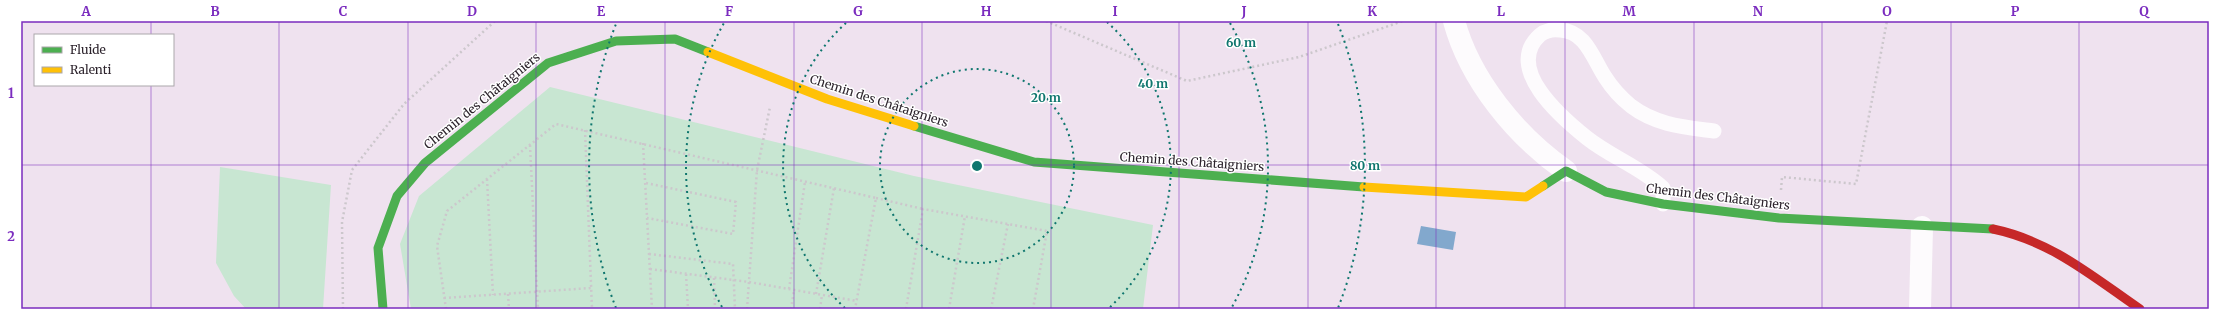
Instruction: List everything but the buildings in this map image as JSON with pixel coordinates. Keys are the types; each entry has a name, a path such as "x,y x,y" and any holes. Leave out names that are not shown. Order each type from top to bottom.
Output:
{"street":[{"path":"1454,21 1465,52 1478,76 1494,98 1547,158 1566,171"},
{"name":"Chemin des Châtaigniers","path":"384,309 378,248 397,196 425,162 548,62 616,41 675,39 827,99 1034,162 1526,197 1566,171 1606,192 1663,204 1779,218 1922,227 1986,228 2017,234 2063,256 2140,309"},
{"path":"1920,309 1922,227"}],"lane":[{"path":"1663,204 1663,188 1650,176 1588,139 1567,121 1546,98 1532,79 1528,64 1531,45 1543,33 1554,29 1567,30 1581,38 1615,91 1630,106 1648,117 1670,125 1714,131"}],"path":[{"path":"343,309 342,222 352,170 404,104 495,21"},
{"path":"1046,21 1187,81 1299,56 1402,21"},
{"path":"1779,218 1782,177 1856,184 1887,21"},
{"path":"747,309 757,170 778,80"},
{"path":"446,309 437,246 447,212 556,124 923,209 1047,231 1033,309"},
{"path":"585,130 592,309"},
{"path":"643,143 652,309"},
{"path":"530,144 538,309"},
{"path":"487,179 493,295"},
{"path":"789,289 805,182"},
{"path":"646,183 736,202 733,234 647,218"},
{"path":"816,294 834,188"},
{"path":"855,309 876,198"},
{"path":"906,309 923,209"},
{"path":"949,309 965,216"},
{"path":"991,309 1008,224"},
{"path":"649,254 733,264 735,309"},
{"path":"650,270 749,282 856,301"},
{"path":"686,274 688,309"},
{"path":"714,278 715,309"},
{"path":"444,298 591,288"},
{"path":"791,309 794,290"},
{"path":"508,294 509,309"},
{"path":"820,309 822,295"}],"green space":[{"path":"550,87 914,176 1153,225 1143,309 411,309 400,244 419,196"},
{"path":"220,167 331,185 323,309 246,309 234,296 216,263"}],"water":[{"path":"1421,226 1456,232 1453,250 1417,244"}],"traffic: fast":[{"path":"383,309 378,248 397,196 425,163 548,63 616,41 675,39 708,52"},
{"path":"914,126 1034,162 1364,187"},
{"path":"1543,186 1566,171 1606,192 1663,204 1779,218 1993,229"}],"traffic: slow":[{"path":"708,52 827,99 914,126"},
{"path":"1364,187 1526,197 1543,186"}],"traffic: jam":[{"path":"1993,229 2034,242 2052,251 2088,272 2140,309"}]}
